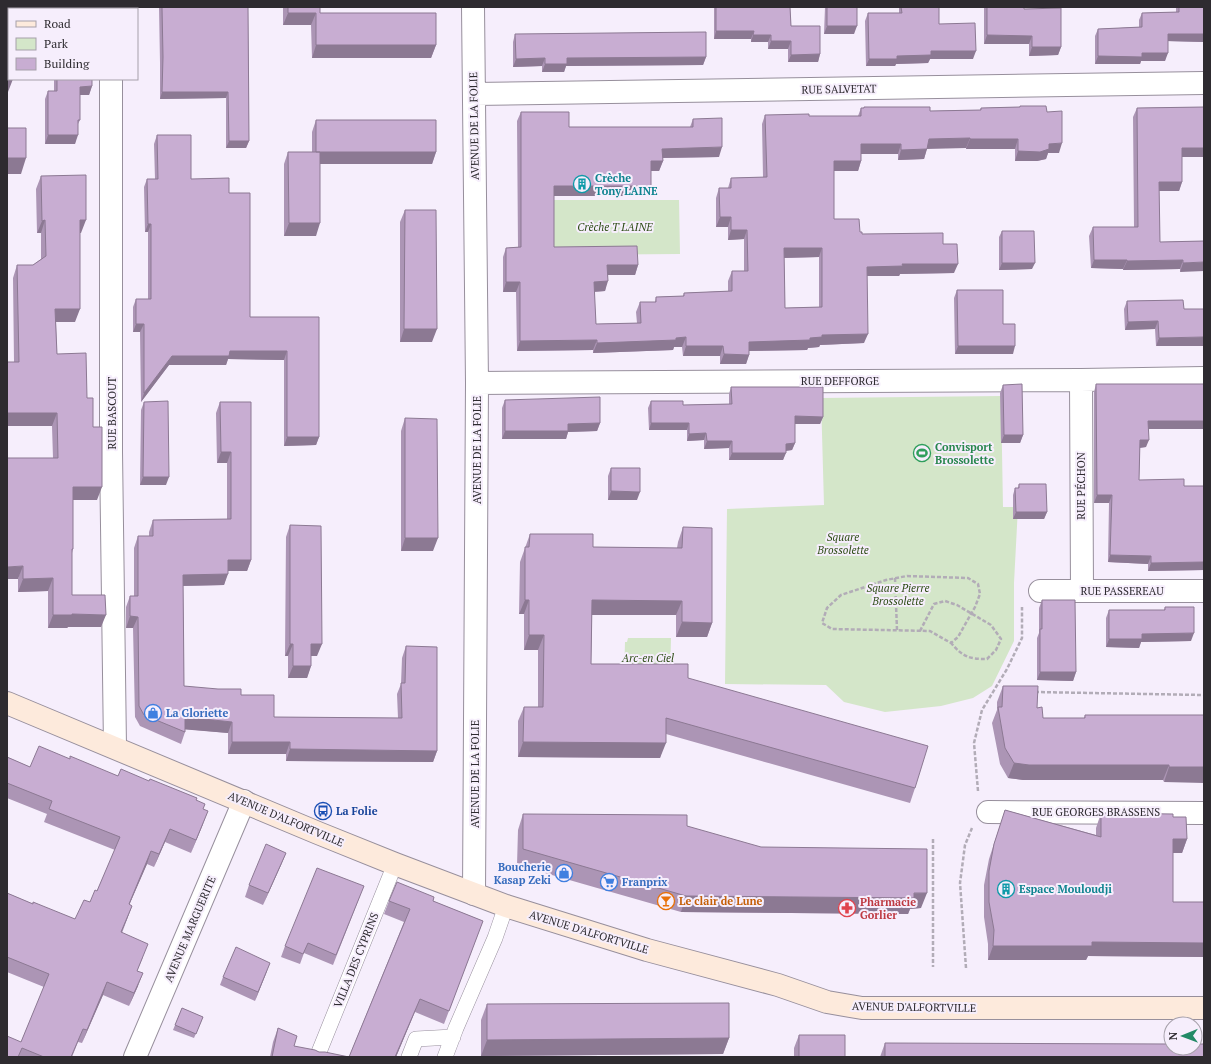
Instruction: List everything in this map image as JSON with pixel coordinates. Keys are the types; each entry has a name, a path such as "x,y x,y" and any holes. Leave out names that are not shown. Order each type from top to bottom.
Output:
{"main road":[{"name":"AVENUE D'ALFORTVILLE","path":"7,703 394,864 506,906 647,950 778,985 827,1002 862,1008 1204,1008"}],"street":[{"name":"AVENUE DE LA FOLIE","path":"473,7 477,383 474,894"},
{"name":"RUE BASCOUT","path":"111,80 114,747"},
{"name":"RUE SALVETAT","path":"474,94 1204,83"},
{"name":"RUE DEFFORGE","path":"477,383 1204,378"},
{"name":"RUE PÉCHON","path":"1081,380 1082,592"},
{"name":"RUE PASSEREAU","path":"1040,591 1204,591"},
{"name":"AVENUE MARGUERITE","path":"135,1057 244,801"},
{"name":"RUE GEORGES BRASSENS","path":"984,810 1204,813"}],"lane":[{"name":"VILLA DES CYPRINS","path":"317,1057 394,864"},
{"path":"445,1057 495,938 506,906"},
{"path":"408,1057 416,1039 453,1037"}],"path":[{"path":"920,631 934,604 945,602 957,604 972,613 991,625 1001,639 996,650 987,659 972,659 959,652 951,643 930,631 920,631 897,630 832,629 822,624 827,608 841,595 895,578 907,576 968,578 978,584 980,594 976,607 972,613 958,637 951,643"},
{"path":"895,578 897,630"},
{"path":"966,968 960,883 965,845 984,810 974,743 982,710 1007,669 1022,638 1022,590 1040,591"},
{"path":"1031,692 1204,695"},
{"path":"933,840 933,967"}],"green space":[{"name":"Crèche T LAINE","path":"550,200 679,200 680,254 556,255 550,243"},
{"name":"Square Pierre Brossolette","path":"1001,396 1003,507 1018,507 1014,583 1014,641 992,686 973,698 941,706 885,712 844,702 826,685 725,684 727,509 824,505 821,398"},
{"name":"Arc-en Ciel","path":"628,638 671,638 670,679 624,679 625,642 627,642"}],"building":[{"path":"32,7 71,7 71,8"},
{"path":"162,7 248,7 249,141 229,141 228,92 162,92"},
{"path":"288,7 320,7 320,13 436,13 436,45 316,45 316,13 288,13"},
{"path":"716,7 790,7 791,26 820,26 820,54 791,55 791,41 771,41 771,35 753,35 754,31 716,31"},
{"path":"827,7 857,7 857,26 827,26"},
{"path":"901,7 939,7 939,24 975,23 976,51 931,51 931,55 897,56 897,59 869,59 868,13 902,13"},
{"path":"987,7 1024,7 1024,9 1061,8 1061,47 1032,47 1032,36 987,35"},
{"path":"1179,7 1204,7 1204,34 1168,34 1168,53 1142,53 1142,57 1098,56 1098,29 1142,27 1142,13 1179,12"},
{"path":"706,32 706,57 567,58 567,64 545,64 545,58 516,59 515,34"},
{"path":"7,53 8,53 8,77"},
{"path":"57,80 92,80 92,86 80,87 80,120 78,120 78,135 48,135 48,91 57,91"},
{"path":"1046,106 1047,112 1062,111 1062,143 1049,144 1049,149 1040,152 1018,151 1018,139 929,139 927,149 901,150 901,144 861,144 861,161 834,161 834,219 859,219 860,232 862,232 862,234 943,233 943,244 957,244 958,264 902,264 903,266 867,267 868,334 822,335 822,337 810,338 810,340 749,342 749,355 724,354 723,346 686,346 686,337 676,338 676,340 597,343 597,340 520,341 520,282 506,282 506,248 521,247 521,112 569,112 569,127 693,127 693,119 722,118 722,147 662,149 663,161 651,161 651,186 554,186 554,247 637,246 638,265 607,265 608,281 594,282 596,324 641,323 640,302 656,302 656,297 684,296 684,293 732,291 732,271 748,271 747,230 731,230 731,217 720,217 719,188 731,188 731,178 767,177 765,115 809,114 809,116 861,116 861,108 864,107 930,107 930,111 981,110 981,108","holes":["784,248 822,248 822,307 785,308"]},
{"path":"1204,107 1204,148 1182,148 1182,182 1159,182 1160,242 1204,241 1204,262 1183,263 1183,260 1094,260 1093,227 1138,227 1137,108"},
{"path":"316,120 436,120 436,152 316,152"},
{"path":"7,128 26,128 26,158 7,158"},
{"path":"157,135 191,135 191,179 229,178 229,193 250,193 250,317 319,317 319,437 287,437 287,351 230,351 229,356 172,356 144,393 144,324 136,324 136,299 151,299 151,224 148,224 147,179 158,179"},
{"path":"288,152 320,152 320,223 289,223"},
{"path":"86,175 86,220 80,220 80,309 55,309 57,354 86,353 87,398 93,398 93,427 102,427 102,487 73,487 72,595 105,595 106,615 53,615 53,578 23,579 23,566 7,567 7,458 58,458 57,413 7,413 7,362 19,362 17,265 33,265 46,256 45,220 42,221 41,176"},
{"path":"405,210 436,210 437,329 404,329"},
{"path":"1002,231 1034,231 1035,263 1002,263"},
{"path":"957,290 1003,290 1003,324 1015,324 1015,346 958,346"},
{"path":"1183,300 1184,309 1204,309 1204,337 1159,338 1158,321 1128,322 1127,301"},
{"path":"1022,384 1023,435 1004,435 1003,385"},
{"path":"1096,384 1204,384 1204,421 1148,421 1149,440 1140,440 1139,480 1184,479 1184,486 1204,486 1204,562 1151,563 1151,556 1110,555 1112,495 1097,495"},
{"path":"731,387 823,387 823,417 795,416 795,443 786,444 786,453 732,453 732,441 707,441 706,433 689,434 689,423 651,423 651,401 683,401 683,405 732,404"},
{"path":"600,397 600,423 568,424 568,431 505,431 505,400"},
{"path":"168,401 169,477 143,477 144,402"},
{"path":"220,402 251,402 251,560 228,560 228,574 183,575 184,686 218,689 241,689 241,695 274,695 274,717 402,718 401,683 405,683 406,646 437,647 437,751 290,749 290,742 232,742 232,722 185,717 185,732 144,715 139,706 138,617 130,616 130,596 138,596 138,536 153,536 153,520 231,519 231,452 221,452"},
{"path":"405,418 437,419 438,538 405,538"},
{"path":"611,468 640,468 640,492 611,491"},
{"path":"1019,484 1046,484 1047,512 1016,512 1015,488 1019,488"},
{"path":"290,525 321,526 322,644 311,644 311,666 293,666 293,644 290,644"},
{"path":"683,527 712,528 712,623 682,622 682,601 592,600 591,664 688,664 688,678 928,746 915,788 666,718 666,743 523,742 524,707 543,707 544,635 529,635 529,600 525,600 525,547 529,547 530,534 593,534 593,547 682,548"},
{"path":"1042,600 1075,600 1076,672 1040,672"},
{"path":"1165,607 1194,607 1194,633 1142,634 1142,639 1109,639 1109,610 1165,610"},
{"path":"1003,686 1038,686 1037,708 1042,707 1043,718 1085,718 1085,715 1204,715 1204,767 1169,767 1169,765 1029,765 1014,763 1005,748 998,707 1002,707"},
{"path":"39,746 70,759 70,756 118,776 121,769 149,781 150,779 197,798 196,800 205,804 203,809 208,811 196,840 170,829 159,854 151,851 129,904 132,906 121,932 148,944 137,971 143,973 134,993 107,982 87,1030 83,1029 71,1057 44,1057 22,1048 18,1057 7,1057 7,1036 21,1042 49,974 7,957 7,893 75,919 84,900 90,902 95,890 97,891 120,837 49,809 52,801 7,783 7,757 30,767"},
{"path":"1005,810 1101,837 1101,813 1173,814 1173,817 1186,817 1187,839 1173,839 1173,902 1204,902 1204,943 1092,942 1092,946 993,946 994,930 989,902 989,871 994,844"},
{"path":"523,814 687,815 687,826 761,847 927,849 927,893 914,893 914,898 686,896 523,849"},
{"path":"266,844 286,853 268,893 249,885"},
{"path":"317,868 364,886 336,955 308,943 303,954 285,946"},
{"path":"397,882 434,897 433,901 483,921 449,1011 420,999 395,1057 349,1057 410,909 389,901"},
{"path":"236,947 270,963 258,992 223,977"},
{"path":"729,1003 729,1038 487,1040 487,1004"},
{"path":"182,1008 203,1017 196,1034 175,1025"},
{"path":"278,1028 297,1036 294,1046 349,1057 272,1057"},
{"path":"799,1035 845,1035 845,1057 799,1057"},
{"path":"885,1043 1163,1044 1163,1056 1203,1056 1204,1044 1204,1057 885,1057"}],"place":[{"name":"Crèche Tony LAINE","path":"582,184"},
{"name":"Convisport Brossolette","path":"922,453"},
{"name":"La Gloriette","path":"153,713"},
{"name":"La Folie","path":"323,811"},
{"name":"Boucherie Kasap Zeki","path":"564,873"},
{"name":"Franprix","path":"609,882"},
{"name":"Espace Mouloudji","path":"1006,889"},
{"name":"Le clair de Lune","path":"666,901"},
{"name":"Pharmacie Gorlier","path":"847,908"}],"park label":[{"name":"Square Brossolette","path":"843,543"}]}
